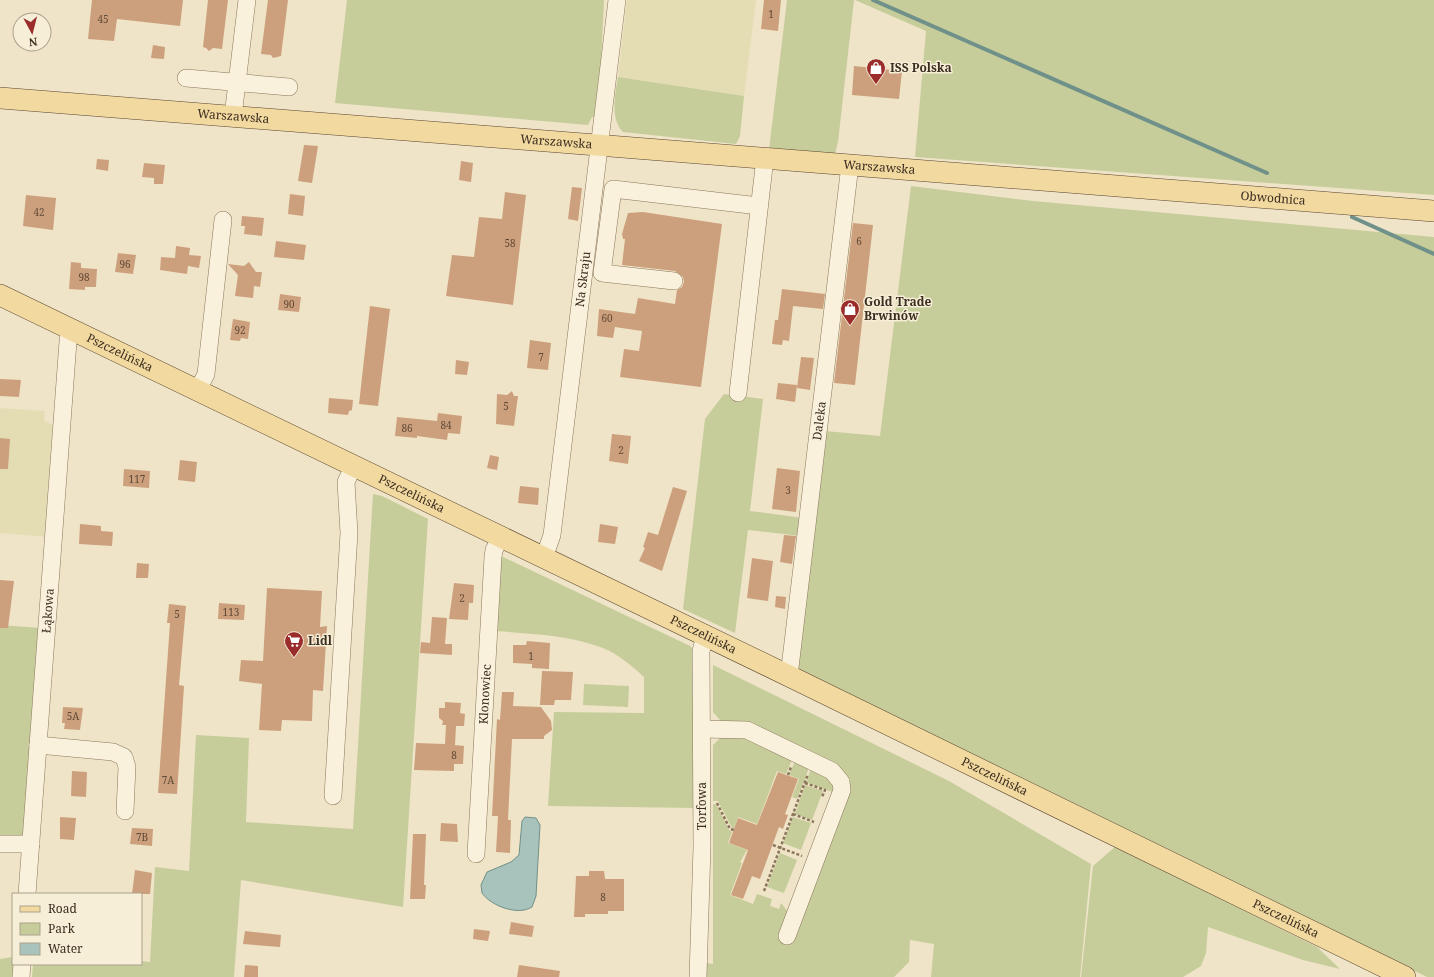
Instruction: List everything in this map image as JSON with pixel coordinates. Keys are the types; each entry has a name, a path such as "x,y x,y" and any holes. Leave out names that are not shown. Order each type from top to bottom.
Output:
{"main road":[{"name":"Warszawska","path":"0,98 1113,186"},
{"name":"Obwodnica","path":"1113,186 1434,211"},
{"name":"Pszczelińska","path":"0,295 198,390 353,467 789,676 1405,977"}],"street":[{"path":"233,116 247,0"},
{"name":"Na Skraju","path":"544,558 552,535 598,145 617,0"},
{"path":"186,78 289,87"},
{"path":"738,393 764,158"},
{"name":"Daleka","path":"789,676 850,165"},
{"path":"674,281 602,273 613,189 759,206"},
{"path":"198,390 206,374 223,220"},
{"name":"Łąkowa","path":"27,893 69,328"},
{"path":"333,796 349,533 346,482 353,467"},
{"name":"Klonowiec","path":"476,854 493,557 494,550 501,537"},
{"name":"Torfowa","path":"698,977 701,905 701,651 705,636"},
{"path":"702,729 747,730 836,774 841,782 842,790 820,825 808,858 788,936"},
{"path":"38,745 113,752 124,757 126,760 128,775 125,811"},
{"path":"0,844 31,844"},
{"path":"21,977 22,965"}],"path":[{"path":"764,891 809,772"},
{"path":"805,783 824,790 820,803"},
{"path":"701,803 717,802 730,829 734,830"},
{"path":"792,814 820,825"},
{"path":"815,816 820,825"},
{"path":"810,829 820,825"},
{"path":"773,845 808,858"},
{"path":"803,849 808,858"},
{"path":"798,862 808,858"}],"shaded area":[{"path":"627,0 756,0 744,96 618,77"},
{"path":"0,408 45,411 44,421 56,426 48,537 0,533"}],"green space":[{"path":"347,0 604,0 599,103 596,117 592,117 588,125 335,103"},
{"path":"787,0 854,0 838,142 835,154 769,150"},
{"path":"855,0 1434,0 1434,195 915,157 926,31"},
{"path":"618,77 744,96 740,136 736,144 623,132 616,120 614,106"},
{"path":"911,186 1033,201 1434,237 1434,977 1427,977 796,668 825,431 880,436"},
{"path":"724,394 763,399 750,511 803,518 801,536 748,530 735,633 683,609 705,419"},
{"path":"373,494 382,496 428,519 403,907 241,880 234,977 32,977 33,965 142,965 142,961 150,962 155,867 189,871 196,735 249,738 246,822 353,829"},
{"path":"501,556 690,646 694,650 697,808 548,806 554,712 644,713 644,677 619,657 603,648 577,640 496,631"},
{"path":"0,625 41,628 23,838 0,842"},
{"path":"713,665 949,781 1091,864 1080,977 931,977 934,944 910,940 909,962 894,977 707,977 707,963 713,964 713,804 716,804 729,830 732,832 728,843 747,850 740,862 742,863 730,895 753,904 757,894 772,899 770,906 779,909 781,903 788,912 847,783 720,725 720,720 713,712"},
{"path":"584,684 629,686 628,707 583,705"},
{"path":"720,738 748,738 792,760 786,774 777,771 757,824 738,817 734,829 732,828 718,801 713,801 713,745"},
{"path":"795,761 809,768 797,799 792,797 799,779 789,775"},
{"path":"812,766 831,776 835,793 806,782"},
{"path":"805,785 823,791 812,820 795,814"},
{"path":"793,817 811,823 801,850 783,843"},
{"path":"1116,846 1317,947 1340,969 1303,960 1208,927 1206,953 1201,966 1183,977 1081,977 1093,866"},
{"path":"780,853 797,860 784,893 767,887"},
{"path":"12,957 13,977 0,977 0,959"}],"water":[{"path":"525,817 536,818 540,825 536,896 532,907 526,910 512,910 498,906 486,898 482,893 481,885 487,872 511,862 519,855 522,821"}],"building":[{"path":"92,0 183,0 180,26 117,19 114,41 88,39"},
{"path":"208,0 228,0 222,49 213,48 209,51 203,47"},
{"path":"268,0 288,0 281,56 273,58 271,55 261,54"},
{"path":"764,0 781,0 778,31 761,29"},
{"path":"153,45 165,47 164,59 151,58"},
{"path":"854,66 902,71 899,99 852,95"},
{"path":"304,145 318,146 312,183 298,181"},
{"path":"97,159 109,160 108,171 96,169"},
{"path":"461,161 473,163 471,182 459,180"},
{"path":"144,163 165,165 163,184 154,184 154,178 142,177"},
{"path":"572,187 582,188 578,221 568,219"},
{"path":"505,192 526,195 513,305 446,296 452,255 474,257 479,217 502,219"},
{"path":"290,194 305,196 303,216 288,214"},
{"path":"26,195 56,198 53,230 23,226"},
{"path":"643,212 722,224 701,387 620,377 624,349 639,351 642,331 615,327 613,338 597,336 599,309 635,314 638,298 675,304 677,290 682,287 684,282 683,277 675,271 622,265 625,239 623,239 622,234 628,213"},
{"path":"242,216 264,218 262,236 244,234 245,226 241,226"},
{"name":"Gold Trade Brwinów","path":"853,223 873,225 855,385 834,383"},
{"path":"276,241 306,245 304,260 274,257"},
{"path":"176,246 190,248 189,255 201,256 199,268 188,266 187,274 160,270 161,257 175,258"},
{"path":"118,253 136,255 133,274 115,272"},
{"path":"71,262 81,263 81,268 97,269 96,287 85,287 85,290 69,289"},
{"path":"249,262 256,272 262,272 260,287 254,286 253,298 235,296 238,275 228,264 244,266"},
{"path":"782,289 825,294 823,309 793,306 789,341 783,340 782,345 772,344 775,320 778,320"},
{"path":"280,294 301,297 299,312 278,310"},
{"path":"370,306 390,309 378,406 359,404"},
{"path":"233,319 250,322 248,339 241,338 240,341 230,340"},
{"path":"530,340 551,343 548,370 527,368"},
{"path":"801,357 814,358 810,390 797,388"},
{"path":"456,360 469,362 467,375 455,374"},
{"path":"0,379 21,380 19,397 0,396"},
{"path":"778,383 797,385 795,402 776,399"},
{"path":"512,391 514,396 518,396 514,426 496,424 497,394 507,395"},
{"path":"329,398 353,400 352,410 349,411 348,415 328,413"},
{"path":"438,413 462,416 460,434 448,433 447,440 417,436 417,438 395,436 397,417 437,421"},
{"path":"612,434 631,436 628,464 609,461"},
{"path":"0,438 10,439 8,469 0,469"},
{"path":"490,455 499,457 497,470 487,468"},
{"path":"180,460 197,462 195,482 178,480"},
{"path":"777,468 800,471 796,512 772,509"},
{"path":"124,469 150,471 149,488 123,486"},
{"path":"520,486 539,488 538,505 518,503"},
{"path":"673,487 687,491 662,571 639,561 645,548 643,547 648,532 658,535"},
{"path":"80,524 101,526 101,531 113,532 112,546 79,544"},
{"path":"600,524 618,527 615,544 598,542"},
{"path":"784,535 796,536 792,564 780,562"},
{"path":"752,558 773,561 768,601 747,598"},
{"path":"137,563 149,564 148,578 136,578"},
{"path":"0,580 14,581 8,628 0,628"},
{"path":"454,583 474,585 473,603 469,603 468,620 449,619"},
{"name":"Lidl","path":"267,588 322,591 320,627 327,626 323,691 313,690 312,721 282,720 281,731 259,730 262,684 239,681 241,660 263,661"},
{"path":"776,596 786,597 785,609 775,607"},
{"path":"219,603 245,605 244,620 218,619"},
{"path":"169,604 186,606 179,685 184,686 177,794 158,793 170,623 167,623"},
{"path":"432,617 447,618 445,644 452,644 452,655 420,653 421,642 430,643"},
{"path":"527,641 550,643 549,669 532,668 532,664 513,663 513,645 526,645"},
{"path":"542,671 573,672 571,700 555,700 554,705 540,705"},
{"path":"502,692 514,692 513,706 541,707 551,721 552,730 544,736 544,739 512,739 508,820 511,820 510,853 496,852 498,816 492,816 497,719 500,720"},
{"path":"445,702 461,703 460,713 465,714 464,726 456,726 455,745 464,746 463,764 454,764 454,771 414,770 416,743 445,744 446,725 442,725 443,721 439,718 439,708 445,708"},
{"path":"63,707 83,708 80,730 64,729 65,723 62,723"},
{"path":"72,771 87,772 86,797 71,796"},
{"path":"778,772 798,779 785,814 788,815 783,829 779,827 760,879 752,876 743,899 731,895 748,850 729,843 738,818 757,825"},
{"path":"60,817 76,818 74,840 60,839"},
{"path":"441,823 457,824 458,842 440,841"},
{"path":"132,828 153,829 152,846 130,844"},
{"path":"413,834 426,834 424,885 426,885 425,899 410,899"},
{"path":"135,870 152,873 150,894 132,893"},
{"path":"589,871 604,871 605,879 624,879 624,911 608,911 608,914 585,914 585,917 574,917 576,876 589,876"},
{"path":"511,922 534,926 532,937 509,934"},
{"path":"474,929 490,931 488,941 473,939"},
{"path":"245,931 281,935 280,947 243,944"},
{"path":"245,965 258,966 258,977 244,977"},
{"path":"519,965 560,971 559,977 517,977"}],"waterway":[{"path":"873,0 1267,173"},
{"path":"1352,217 1434,254"}],"place":[{"name":"ISS Polska","path":"876,85"},
{"name":"Gold Trade Brwinów","path":"850,326"},
{"name":"Lidl","path":"294,658"}]}
